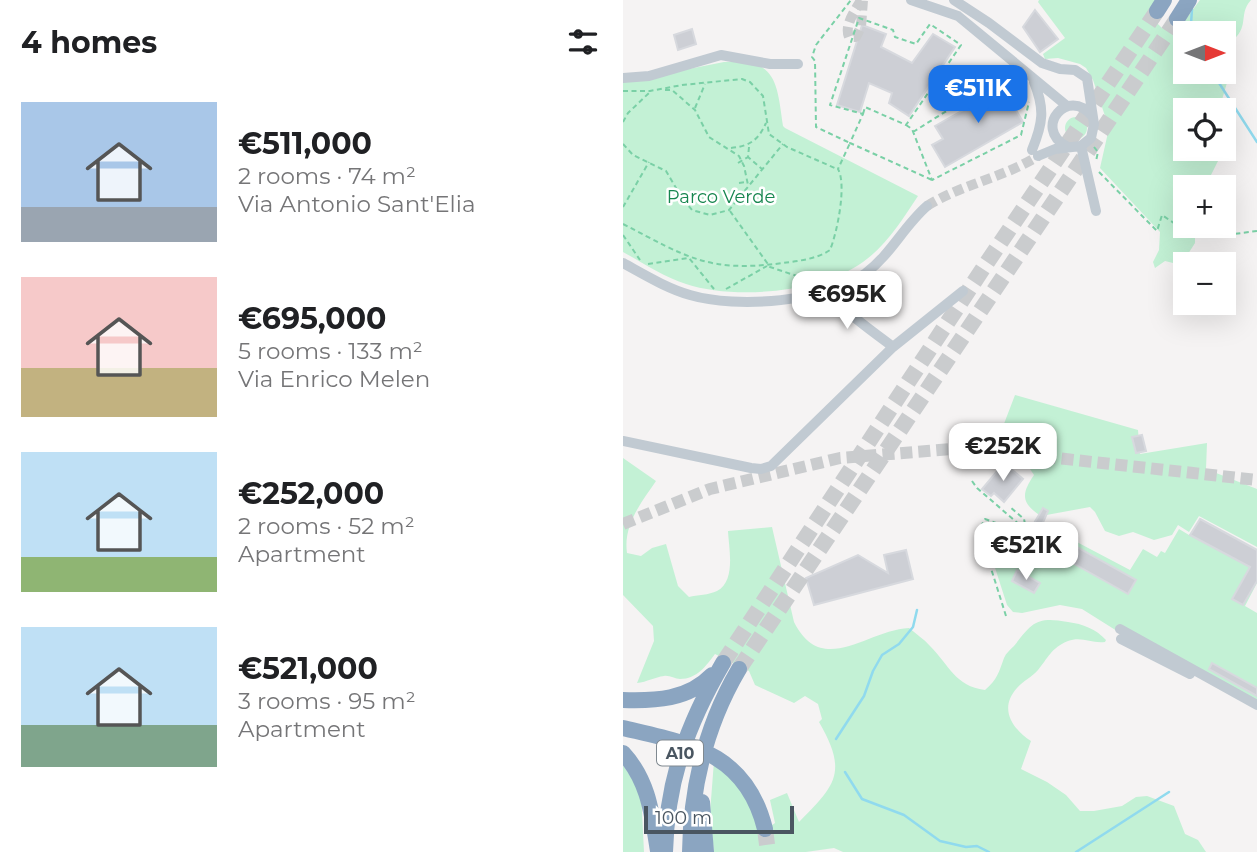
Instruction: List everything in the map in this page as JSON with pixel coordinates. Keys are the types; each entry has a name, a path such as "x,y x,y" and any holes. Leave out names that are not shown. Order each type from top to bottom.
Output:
{"highway":[{"path":"1177,19 1189,0"},
{"name":"A10","path":"623,699 674,698 706,682 723,663 704,696 678,759 664,850"},
{"name":"A10","path":"690,852 693,806 700,764 716,713 739,669"},
{"path":"623,728 705,751 729,765 756,799 765,829"},
{"path":"623,753 635,767 647,790 664,850"},
{"path":"700,764 702,831 706,852"}],"street":[{"path":"911,0 958,16 1032,76 1063,109"},
{"path":"954,0 1042,63 1083,74 1087,78 1094,129 1085,144 1096,211"},
{"path":"938,22 944,10"},
{"path":"623,78 649,76 721,55 770,64 798,64"},
{"path":"1032,76 1042,106 1040,125 1032,150"},
{"path":"1081,106 1089,86"},
{"path":"1066,146 1058,141 1053,133 1052,123 1063,109 1081,106"},
{"path":"1081,106 1092,116"},
{"path":"1027,126 1040,125"},
{"path":"1053,133 1038,156 1066,146 1085,144"},
{"path":"623,263 673,289 742,302 776,300 846,284 868,271 884,258 927,206"},
{"path":"824,287 852,315 893,346"},
{"path":"623,441 751,468 771,466 893,346 963,291"},
{"path":"1120,634 1197,670 1206,678 1257,705"}],"path":[{"path":"851,0 816,45 812,57 815,61 816,127 932,180"},
{"path":"863,114 830,106 859,19 893,30 895,37 916,44 930,24 961,45 906,125"},
{"path":"946,67 981,90"},
{"path":"913,132 1011,72 1030,96 1021,135 932,180"},
{"path":"623,91 650,91 734,79 750,82 763,96 769,134 783,145 838,169"},
{"path":"695,110 705,83"},
{"path":"664,89 672,90 695,110 709,137 739,156 748,188"},
{"path":"623,122 628,113 650,91"},
{"path":"623,224 689,258 725,267 767,265 819,256 830,250 834,238 842,183 838,169 865,107 906,125 913,132 932,180"},
{"path":"738,163 748,157 749,146 767,121"},
{"path":"623,144 633,155 666,171 692,210 710,215 729,210 783,145"},
{"path":"1085,144 1098,152 1095,168 1157,231 1162,215 1187,232 1219,236 1257,231"},
{"path":"730,149 749,146"},
{"path":"748,157 763,170"},
{"path":"623,206 649,162"},
{"path":"739,183 747,182"},
{"path":"729,210 767,265 824,287"},
{"path":"623,234 644,264 689,258"},
{"path":"689,258 715,295 767,265"},
{"path":"972,481 1022,527"},
{"path":"1009,506 1024,519 1025,524 1022,527"},
{"path":"1006,616 984,553 981,523 988,519 999,524 1022,527"}],"green space":[{"path":"1155,0 1151,17 1162,28 1173,31 1173,84 1227,84 1223,98 1173,98 1173,161 1218,161 1211,175 1173,175 1173,238 1195,238 1195,243 1189,252 1173,252 1173,263 1165,261 1155,268 1153,262 1159,250 1160,232 1100,168 1109,128 1093,80 1086,68 1080,64 1058,58 1045,59 1043,54 1065,38 1038,2"},
{"path":"1200,0 1251,0 1236,36 1236,21 1184,21"},
{"name":"Parco Verde","path":"724,62 755,64 771,76 776,86 785,128 918,196 887,240 863,262 845,273 801,287 777,291 728,292 678,281 623,252 623,82"},
{"path":"1076,117 1084,120 1087,128 1084,136 1076,139 1068,136 1065,128 1068,120"},
{"path":"1015,395 1138,430 1140,454 1207,443 1206,469 1257,489 1257,547 1199,516 1189,532 1178,525 1172,535 1154,540 1133,532 1119,536 1105,531 1090,507 1041,516 1030,507 1025,498 1034,475 1014,445 1003,436 1002,429"},
{"path":"623,458 656,481 630,524 627,553 641,556 652,548 666,544 678,586 689,597 707,594 717,591 727,580 730,564 728,531 772,527 794,622 805,638 818,647 846,647 909,628 928,643 960,680 985,690 995,679 1007,653 1036,623 1049,620 1068,622 1098,633 1105,642 1073,640 1058,647 1011,696 1008,711 1010,718 1019,731 1031,741 1021,769 1066,795 1080,811 1122,806 1136,797 1147,796 1174,806 1185,834 1198,840 1206,852 843,852 834,848 806,852 714,852 710,813 714,761 742,786 762,832 775,823 770,800 787,793 799,822 812,809 834,777 833,754 819,722 822,719 818,704 805,696 794,703 755,685 749,671 715,654 691,677 680,679 664,676 637,683 654,641 653,626 623,595"},
{"path":"1035,520 1130,570 1143,549 1157,557 1161,551 1165,553 1179,529 1189,535 1198,522 1257,555 1257,583 1245,606 1257,613 1257,700 1117,631 1082,609 1060,605 1022,613 1013,612 1007,605 988,546 991,539 998,536 1019,553"},
{"path":"623,765 641,792 644,852 623,852"}],"building":[{"path":"1035,10 1058,39 1040,52 1023,27"},
{"path":"862,25 886,34 881,47 912,63 933,34 955,47 909,116 889,103 892,93 869,83 860,112 837,105"},
{"path":"692,29 696,44 678,50 674,35"},
{"path":"1011,83 1024,105 1016,110 1023,122 945,167 932,145 943,139 935,126"},
{"path":"1142,435 1146,451 1136,453 1132,437"},
{"path":"1004,463 1023,479 1004,502 994,493 991,496 982,489"},
{"path":"1043,508 1048,511 1041,527 1136,580 1128,594 1026,537"},
{"path":"1200,519 1257,550 1257,581 1243,605 1232,599 1250,567 1190,535"},
{"path":"906,550 913,579 814,605 806,578 858,555 888,573 884,555"},
{"path":"1017,570 1040,583 1034,593 1012,581"},
{"path":"1212,663 1257,688 1257,696 1209,669"}],"waterway":[{"path":"1191,21 1192,9"},
{"path":"1220,84 1257,142"},
{"path":"836,739 864,696 882,655 899,644 913,627 917,610"},
{"path":"845,772 862,799 904,815 940,841 966,847 977,846 989,852"},
{"path":"1076,852 1169,792"}],"tunnel":[{"path":"861,0 849,23 849,37 856,37 861,27 863,0"},
{"path":"723,663 984,267 1157,11"},
{"path":"739,669 1177,19"},
{"path":"927,206 1038,156"},
{"path":"623,524 710,489 840,458 965,448 1257,480"},
{"path":"765,829 768,852"}]}
